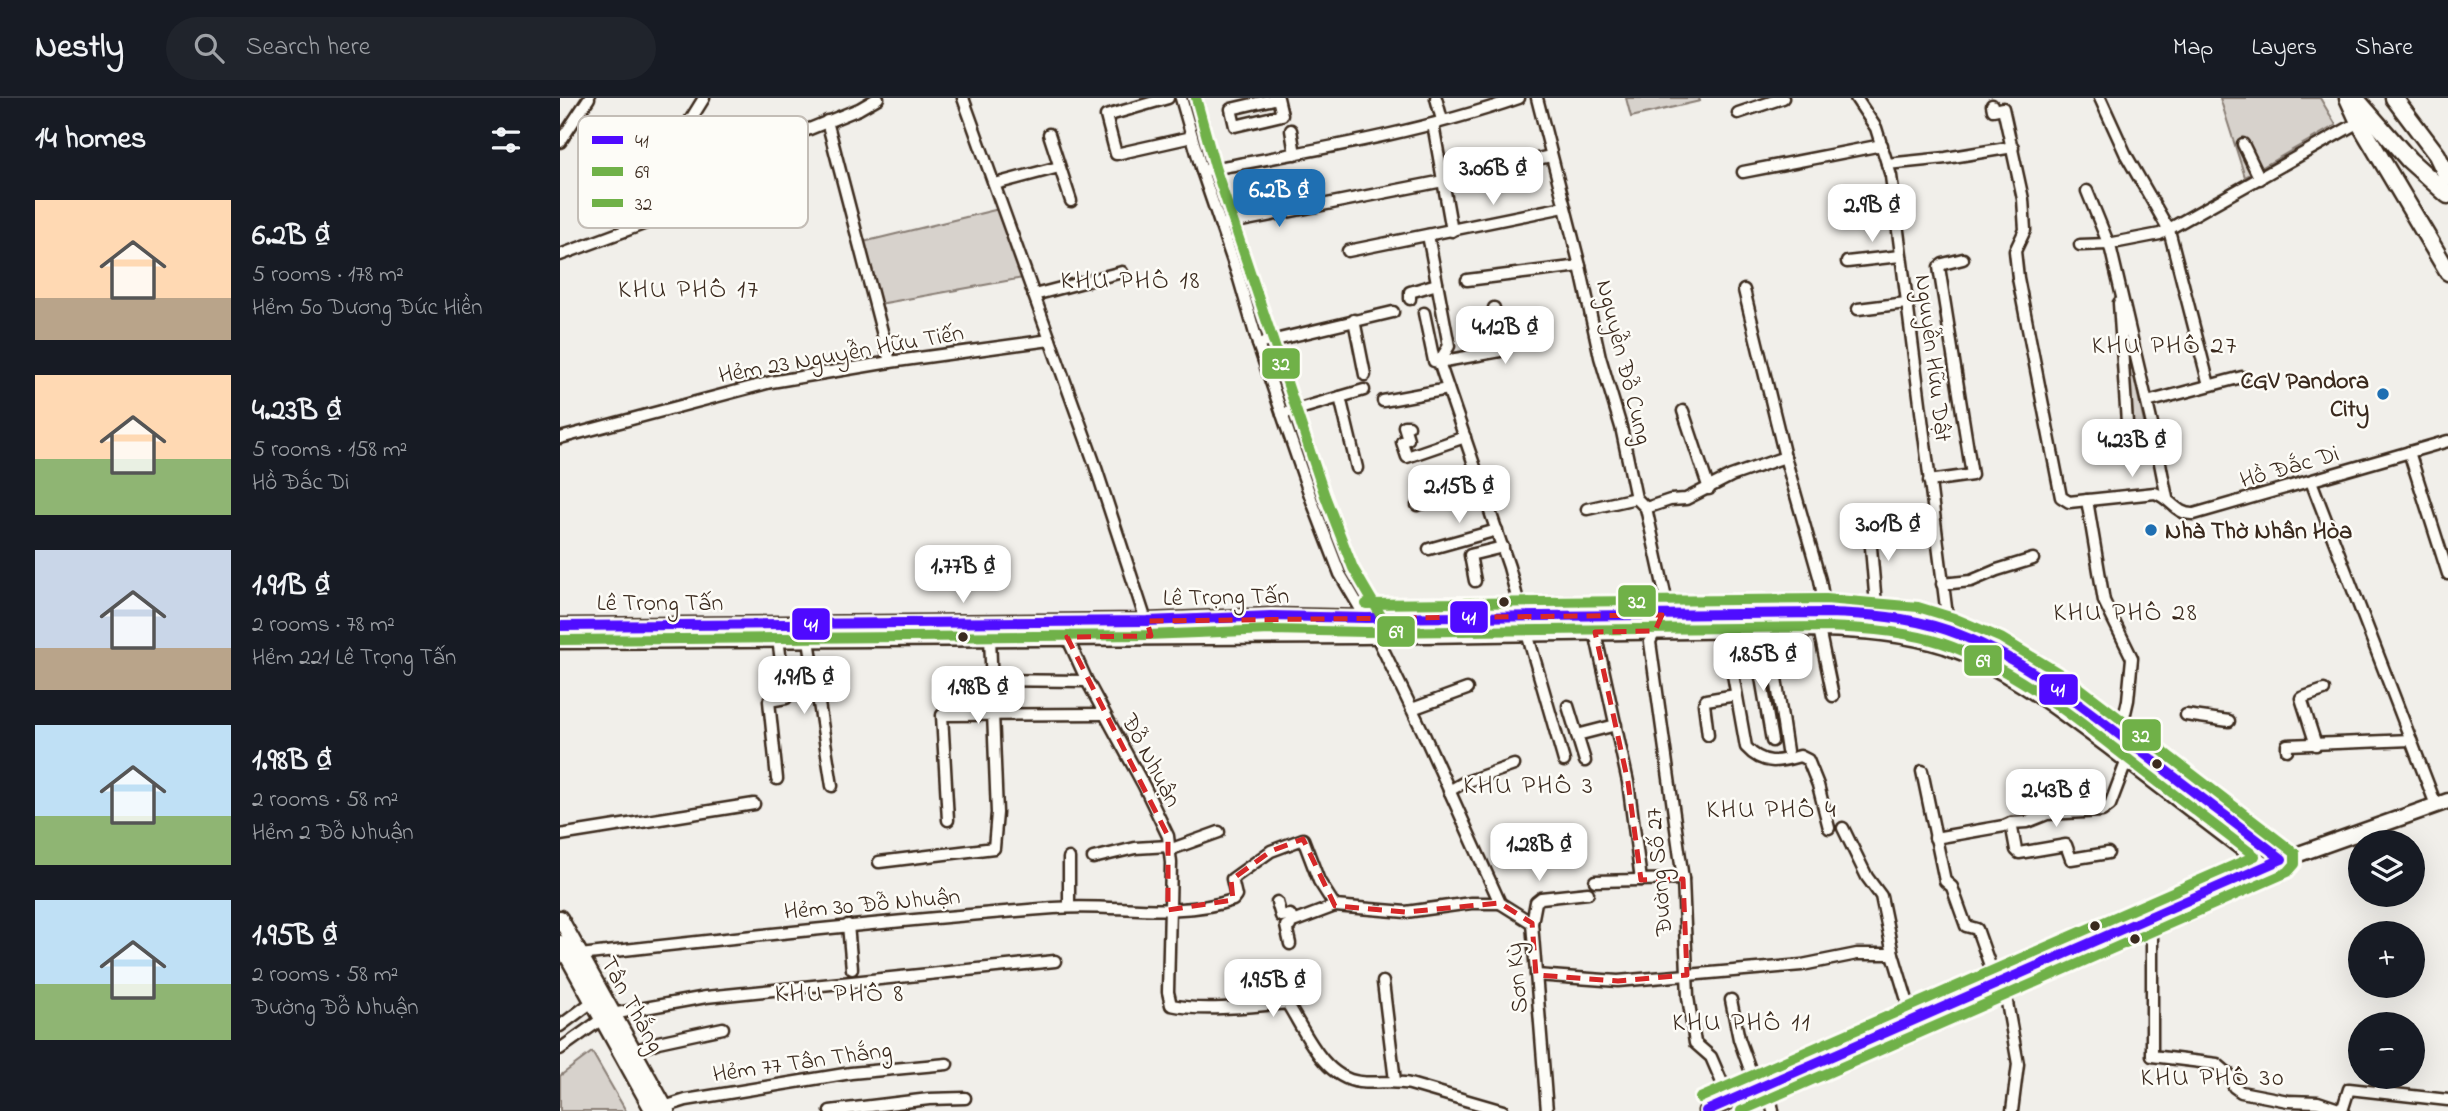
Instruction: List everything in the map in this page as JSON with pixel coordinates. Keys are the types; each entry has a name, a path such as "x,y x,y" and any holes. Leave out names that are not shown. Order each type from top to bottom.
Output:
{"main road":[{"path":"2348,98 2359,122 2448,272"},
{"path":"2355,98 2420,171 2448,195"},
{"path":"2394,98 2442,160 2448,178"},
{"path":"2420,171 2442,160"},
{"name":"Lê Trọng Tấn","path":"560,626 1147,621 1271,616 1366,618 1826,613 1915,621 1949,631 1995,650 2030,669 2281,859"},
{"name":"Lê Trọng Tấn","path":"560,641 1819,629 1899,635 1922,639 1969,656 2030,689 2265,866"},
{"path":"1706,1111 2281,859 2442,803"},
{"name":"Tân Thắng","path":"560,918 580,955 597,999"},
{"name":"Tân Thắng","path":"560,943 597,999 661,1110"},
{"name":"Tân Thắng","path":"607,1017 633,1052 661,1110"}],"street":[{"path":"560,142 589,98"},
{"path":"693,116 704,98"},
{"path":"963,98 1050,340 1151,636"},
{"path":"1168,98 1106,116 1116,154 1192,137"},
{"path":"1181,98 1258,344 1340,573 1376,635 1412,709 1500,903 1471,903 1406,912 1335,906 1290,922 1290,926 1286,926 1290,944"},
{"path":"1278,98 1282,115 1236,126 1231,109 1278,98"},
{"path":"1436,98 1443,181 1452,231"},
{"path":"1202,171 1295,154 1437,122 1519,98"},
{"name":"Nguyễn Đỗ Cung","path":"1537,98 1600,357 1621,427 1636,498"},
{"path":"1738,114 1783,98"},
{"name":"Nguyễn Hữu Dật","path":"1856,98 1877,128 1891,176 1949,631"},
{"path":"2101,98 2126,155 2169,230 2209,386"},
{"path":"808,129 874,99"},
{"path":"1887,164 2013,147 2003,108 1993,110 1992,105"},
{"path":"827,121 890,362"},
{"path":"2080,244 2108,244 2160,234 2359,122"},
{"path":"1291,131 1295,154"},
{"path":"1049,134 1071,201"},
{"path":"2243,144 2260,179"},
{"path":"1743,172 1882,145"},
{"name":"Hồ Đắc Di","path":"2013,147 2023,199 2025,230 2015,251 2018,278 2061,497 2064,501 2151,493 2166,498 2182,513 2194,514 2448,441"},
{"path":"1490,169 1551,156"},
{"path":"995,184 1059,167"},
{"path":"1221,225 1443,181"},
{"path":"2087,191 2117,275 2154,433 2166,498"},
{"path":"1348,251 1563,207"},
{"path":"560,254 631,228"},
{"path":"1428,235 1449,346 1439,362"},
{"path":"1847,262 1900,256"},
{"path":"1929,481 1972,475 1939,267 1963,259"},
{"path":"1466,280 1580,266"},
{"path":"1034,295 1122,272"},
{"path":"2117,275 2128,438 2154,433"},
{"path":"1410,299 1410,292 1437,284"},
{"path":"1744,290 1784,457 1820,580 1826,613"},
{"path":"1858,309 1906,303"},
{"path":"1424,313 1434,361 1439,362 1500,351 1494,309"},
{"path":"1258,344 1394,312"},
{"path":"1354,320 1365,375"},
{"name":"Hẻm 23 Nguyễn Hữu Tiến","path":"560,438 772,382 890,362 1050,340"},
{"path":"1439,362 1503,547 1522,616"},
{"path":"2147,402 2242,377"},
{"path":"1383,401 1448,389"},
{"path":"1282,414 1364,390"},
{"path":"1340,397 1357,468"},
{"path":"1683,411 1709,489"},
{"path":"1409,426 1404,426 1408,439 1402,442 1407,457 1465,437"},
{"path":"2409,452 2448,574"},
{"path":"1646,508 1670,500 1686,499 1731,476 1784,457"},
{"path":"2311,481 2411,740 2442,803"},
{"path":"1417,505 1482,486"},
{"path":"1587,509 1636,498 1646,508 1667,603 1655,631"},
{"path":"2087,500 2104,601 2132,658 2128,700 2120,735"},
{"path":"1868,513 1877,616"},
{"path":"1429,550 1497,530"},
{"path":"1475,581 1470,555 1503,547"},
{"path":"1942,584 1971,581 2033,559"},
{"path":"1819,629 1833,696"},
{"path":"1725,630 1746,747 1753,755 1776,763 1800,756 1808,760 1818,785 1829,828"},
{"name":"Đường Số 27","path":"1655,631 1650,642 1684,879 1687,975 1695,1043 1711,1058 1730,1101"},
{"path":"1753,631 1772,741"},
{"path":"1769,631 1787,751"},
{"path":"1595,632 1628,782 1641,880"},
{"path":"1527,633 1564,761"},
{"path":"879,862 995,848 997,813 990,637"},
{"name":"Đỗ Nhuận","path":"1067,637 1168,836 1168,992 1171,1004 1180,1007 1213,1007 1287,1003 1323,1060 1339,1074 1359,1082 1395,1081"},
{"path":"777,779 769,701 786,698 778,639"},
{"path":"809,640 832,786"},
{"path":"992,681 1087,681"},
{"path":"1412,709 1466,689"},
{"path":"2316,745 2301,698 2324,690"},
{"path":"1708,735 1704,704 1706,700 1736,695"},
{"path":"1569,706 1585,761"},
{"path":"948,820 942,715 1104,714"},
{"path":"2186,715 2229,721"},
{"path":"1577,735 1616,725"},
{"path":"2287,750 2287,745 2411,740"},
{"path":"1935,838 2004,826 2011,822 2027,822 2047,814 2102,811 2110,805 2127,760"},
{"path":"1449,791 1463,783 1514,765"},
{"path":"1922,771 1945,881 1952,887 1966,926 1977,929 1993,974 2003,980 2018,1064 2012,1111"},
{"path":"560,835 754,804"},
{"path":"2011,822 2016,850 2019,853 2066,845 2071,859 2108,853"},
{"path":"1843,828 1867,877 1881,896 1893,954 1913,1020"},
{"path":"1093,858 1135,848 1169,848 1219,832"},
{"name":"Hẻm 30 Đỗ Nhuận","path":"580,955 848,925 1069,906 1185,911 1233,900 1236,896 1231,879 1272,851 1303,839 1319,881 1335,906"},
{"path":"1069,858 1069,906"},
{"path":"1595,881 1684,879"},
{"path":"1532,923 1536,902 1541,898 1588,893"},
{"path":"1277,902 1281,916 1290,915 1293,920"},
{"name":"Sơn Kỳ","path":"1500,903 1532,923 1547,1111"},
{"path":"2152,916 2152,1056 2217,1064 2230,1075 2234,1087 2241,1092 2288,1101 2318,1102 2342,1111 2349,1089 2448,1100"},
{"path":"848,925 852,969"},
{"path":"1536,975 1618,981 1802,965 1857,954 1893,954"},
{"path":"560,1049 607,1017 706,998 1055,961"},
{"path":"1383,982 1395,1081 1503,1111"},
{"path":"560,1026 597,999"},
{"path":"1731,1000 1739,1040 1773,1111"},
{"path":"633,1052 658,1042 723,1028"},
{"name":"Hẻm 77 Tân Thắng","path":"661,1110 686,1100 851,1073 947,1064"},
{"path":"831,1111 902,1107 965,1098"}],"highlighted area":[{"path":"1662,615 1655,631 1595,632 1628,782 1641,880 1683,879 1687,975 1618,981 1536,975 1532,923 1500,903 1406,912 1335,906 1303,839 1271,851 1231,880 1233,900 1168,910 1168,836 1067,637 1151,636 1147,621"}],"shaded area":[{"path":"1626,98 1699,98 1700,101 1631,117"},
{"path":"2220,98 2320,98 2336,125 2245,177"},
{"path":"999,209 1023,278 879,304 863,242"},
{"path":"2124,331 2145,427 2133,430"},
{"path":"592,1052 626,1111 560,1111 560,1076"}],"transit line":[{"name":"32","path":"1196,98 1215,167 1325,496 1353,568 1384,621"},
{"name":"32","path":"1366,604 1826,599 1918,607 1954,618 2001,638 2067,678 2295,853 2295,864 2288,872 1741,1111"},
{"name":"41","path":"560,626 1147,621 1271,616 1366,618 1826,613 1888,617 1947,630 2023,666 2093,714 2282,859 1706,1111"},
{"name":"69","path":"560,640 1147,635 1271,630 1366,632 1826,627 1885,631 1942,643 2016,678 2084,725 2255,856 1700,1098"}],"place":[{"name":"CGV Pandora City","path":"2383,394"},
{"name":"Nhà Thờ Nhân Hòa","path":"2151,530"}],"district":[{"name":"KHU PHỐ 18","path":"1131,279"},
{"name":"KHU PHỐ 17","path":"689,288"},
{"name":"KHU PHỐ 27","path":"2165,344"},
{"name":"KHU PHỐ 28","path":"2126,611"},
{"name":"KHU PHỐ 3","path":"1529,784"},
{"name":"KHU PHỐ 4","path":"1772,808"},
{"name":"KHU PHỐ 8","path":"840,992"},
{"name":"KHU PHỐ 11","path":"1742,1021"},
{"name":"KHU PHỐ 30","path":"2213,1076"}]}
